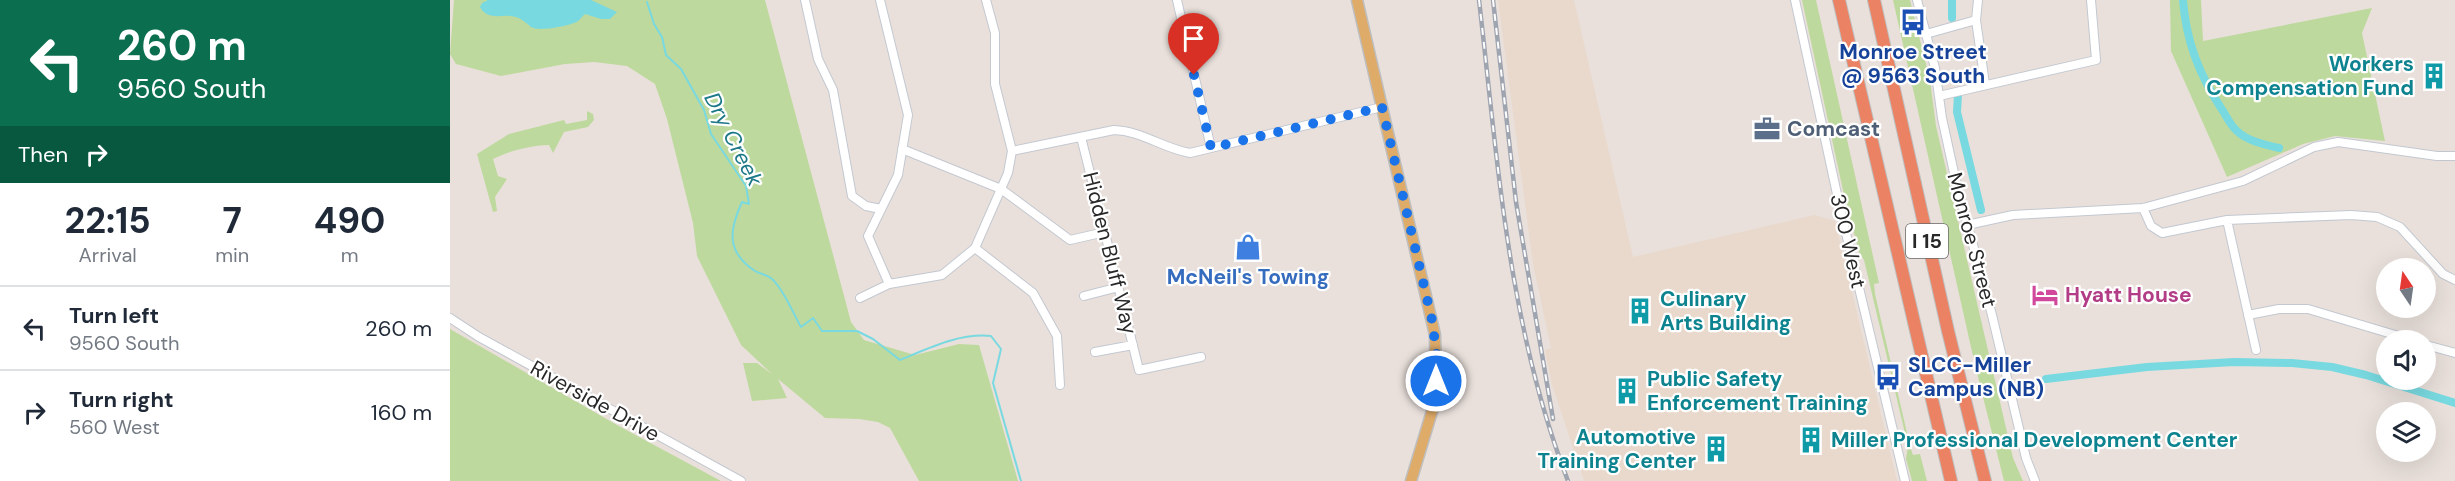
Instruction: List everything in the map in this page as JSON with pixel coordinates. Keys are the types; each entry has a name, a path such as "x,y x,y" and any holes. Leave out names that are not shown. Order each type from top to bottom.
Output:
{"highway":[{"name":"I 15","path":"1839,0 1951,481"},
{"name":"I 15","path":"1874,0 1943,309 1985,481"}],"main road":[{"path":"1357,0 1435,335 1437,370 1433,408 1411,481"}],"street":[{"path":"805,0 818,59 833,90 852,196 859,203 881,209"},
{"path":"880,0 908,115 898,175 868,236 889,284"},
{"path":"860,298 889,284 942,275 975,248 1008,173 1012,151 995,84 995,33 987,0"},
{"path":"1177,0 1211,148"},
{"name":"300 West","path":"1795,0 1840,208 1905,481"},
{"name":"Monroe Street","path":"1917,0 1967,225 1994,324 2022,445 2035,480"},
{"path":"1978,0 1976,20 1985,84"},
{"path":"1939,96 2096,60 2091,0"},
{"path":"1926,34 1976,20"},
{"path":"1012,151 1114,130 1131,130 1171,149 1190,153 1382,107"},
{"name":"Hidden Bluff Way","path":"1081,137 1139,370 1201,357"},
{"path":"1967,225 2013,214 2143,208 2243,181 2313,147 2338,142 2437,156 2455,156"},
{"path":"902,149 1001,189 1070,240 1105,232"},
{"path":"2143,208 2151,226 2162,233 2226,220 2351,214 2377,218 2400,227 2443,274 2455,280"},
{"path":"2226,220 2256,350"},
{"path":"975,248 1033,293 1057,336 1060,385"},
{"path":"1084,296 1119,287"},
{"path":"2248,315 2279,309 2308,309 2378,330"},
{"name":"Riverside Drive","path":"450,318 479,337 741,481"},
{"path":"1095,352 1133,345"},
{"path":"2436,348 2455,353"}],"shaded area":[{"path":"1498,0 1574,0 1633,257 1815,215 1835,221 1897,481 1584,481 1552,385 1545,350 1551,348 1533,264"}],"green space":[{"path":"454,0 765,0 851,322 864,340 915,355 959,344 979,345 1018,481 919,481 890,428 878,422 859,419 825,418 778,379 787,398 752,401 743,363 757,363 772,374 741,345 697,256 693,223 667,119 655,84 627,66 594,62 565,64 501,76 456,64 450,54"},
{"path":"1802,0 1816,0 1879,283 1874,284 1875,294 1910,446 1913,455 1920,454 1927,481 1912,481 1906,459 1908,446 1864,260 1859,252 1844,195"},
{"path":"1893,0 1910,0 1930,80 1936,126 2013,458 2023,481 2004,481 1975,365"},
{"path":"2170,0 2201,0 2203,41 2372,8 2362,33 2385,141 2335,136 2303,144 2227,177 2171,51"},
{"path":"587,111 593,114 594,120 588,127 564,132 553,153 549,145 520,149 493,159 498,176 507,179 495,197 497,211 493,212 477,154 509,134 564,120 566,124 587,120"},
{"path":"450,329 617,425 721,481 450,481"}],"water":[{"path":"488,0 591,0 617,12 610,19 585,14 578,21 569,25 547,29 535,28 517,17 486,14 480,7"}],"waterway":[{"path":"1952,0 1952,18"},
{"path":"2183,0 2187,29 2195,57 2206,83 2230,123 2246,137 2279,148"},
{"name":"Dry Creek","path":"647,2 654,24 662,37 666,55 681,69 704,110 711,134 746,186 749,204 742,202 733,231 733,240 739,256 755,271 768,276 776,283 801,327 813,318 822,331 857,331 873,339 900,360 956,339 991,336 1001,349 993,383 1021,481"},
{"path":"1958,95 1957,112 1981,210"},
{"path":"2046,379 2147,367 2234,362 2292,363 2332,367 2366,375 2455,403"}],"railway":[{"path":"1479,0 1500,183 1518,304 1531,363 1568,481"},
{"path":"1493,0 1516,202 1553,419"}],"place":[{"name":"Monroe Street @ 9563 South","path":"1913,22"},
{"name":"Workers Compensation Fund","path":"2434,76"},
{"name":"Comcast","path":"1767,129"},
{"name":"McNeil's Towing","path":"1248,247"},
{"name":"Hyatt House","path":"2045,295"},
{"name":"Culinary Arts Building","path":"1640,311"},
{"name":"SLCC-Miller Campus (NB)","path":"1888,377"},
{"name":"Public Safety Enforcement Training","path":"1627,391"},
{"name":"Miller Professional Development Center","path":"1811,440"},
{"name":"Automotive Training Center","path":"1716,449"}],"route":[{"path":"1194,75 1211,148 1382,107 1435,335 1436,381"}]}
